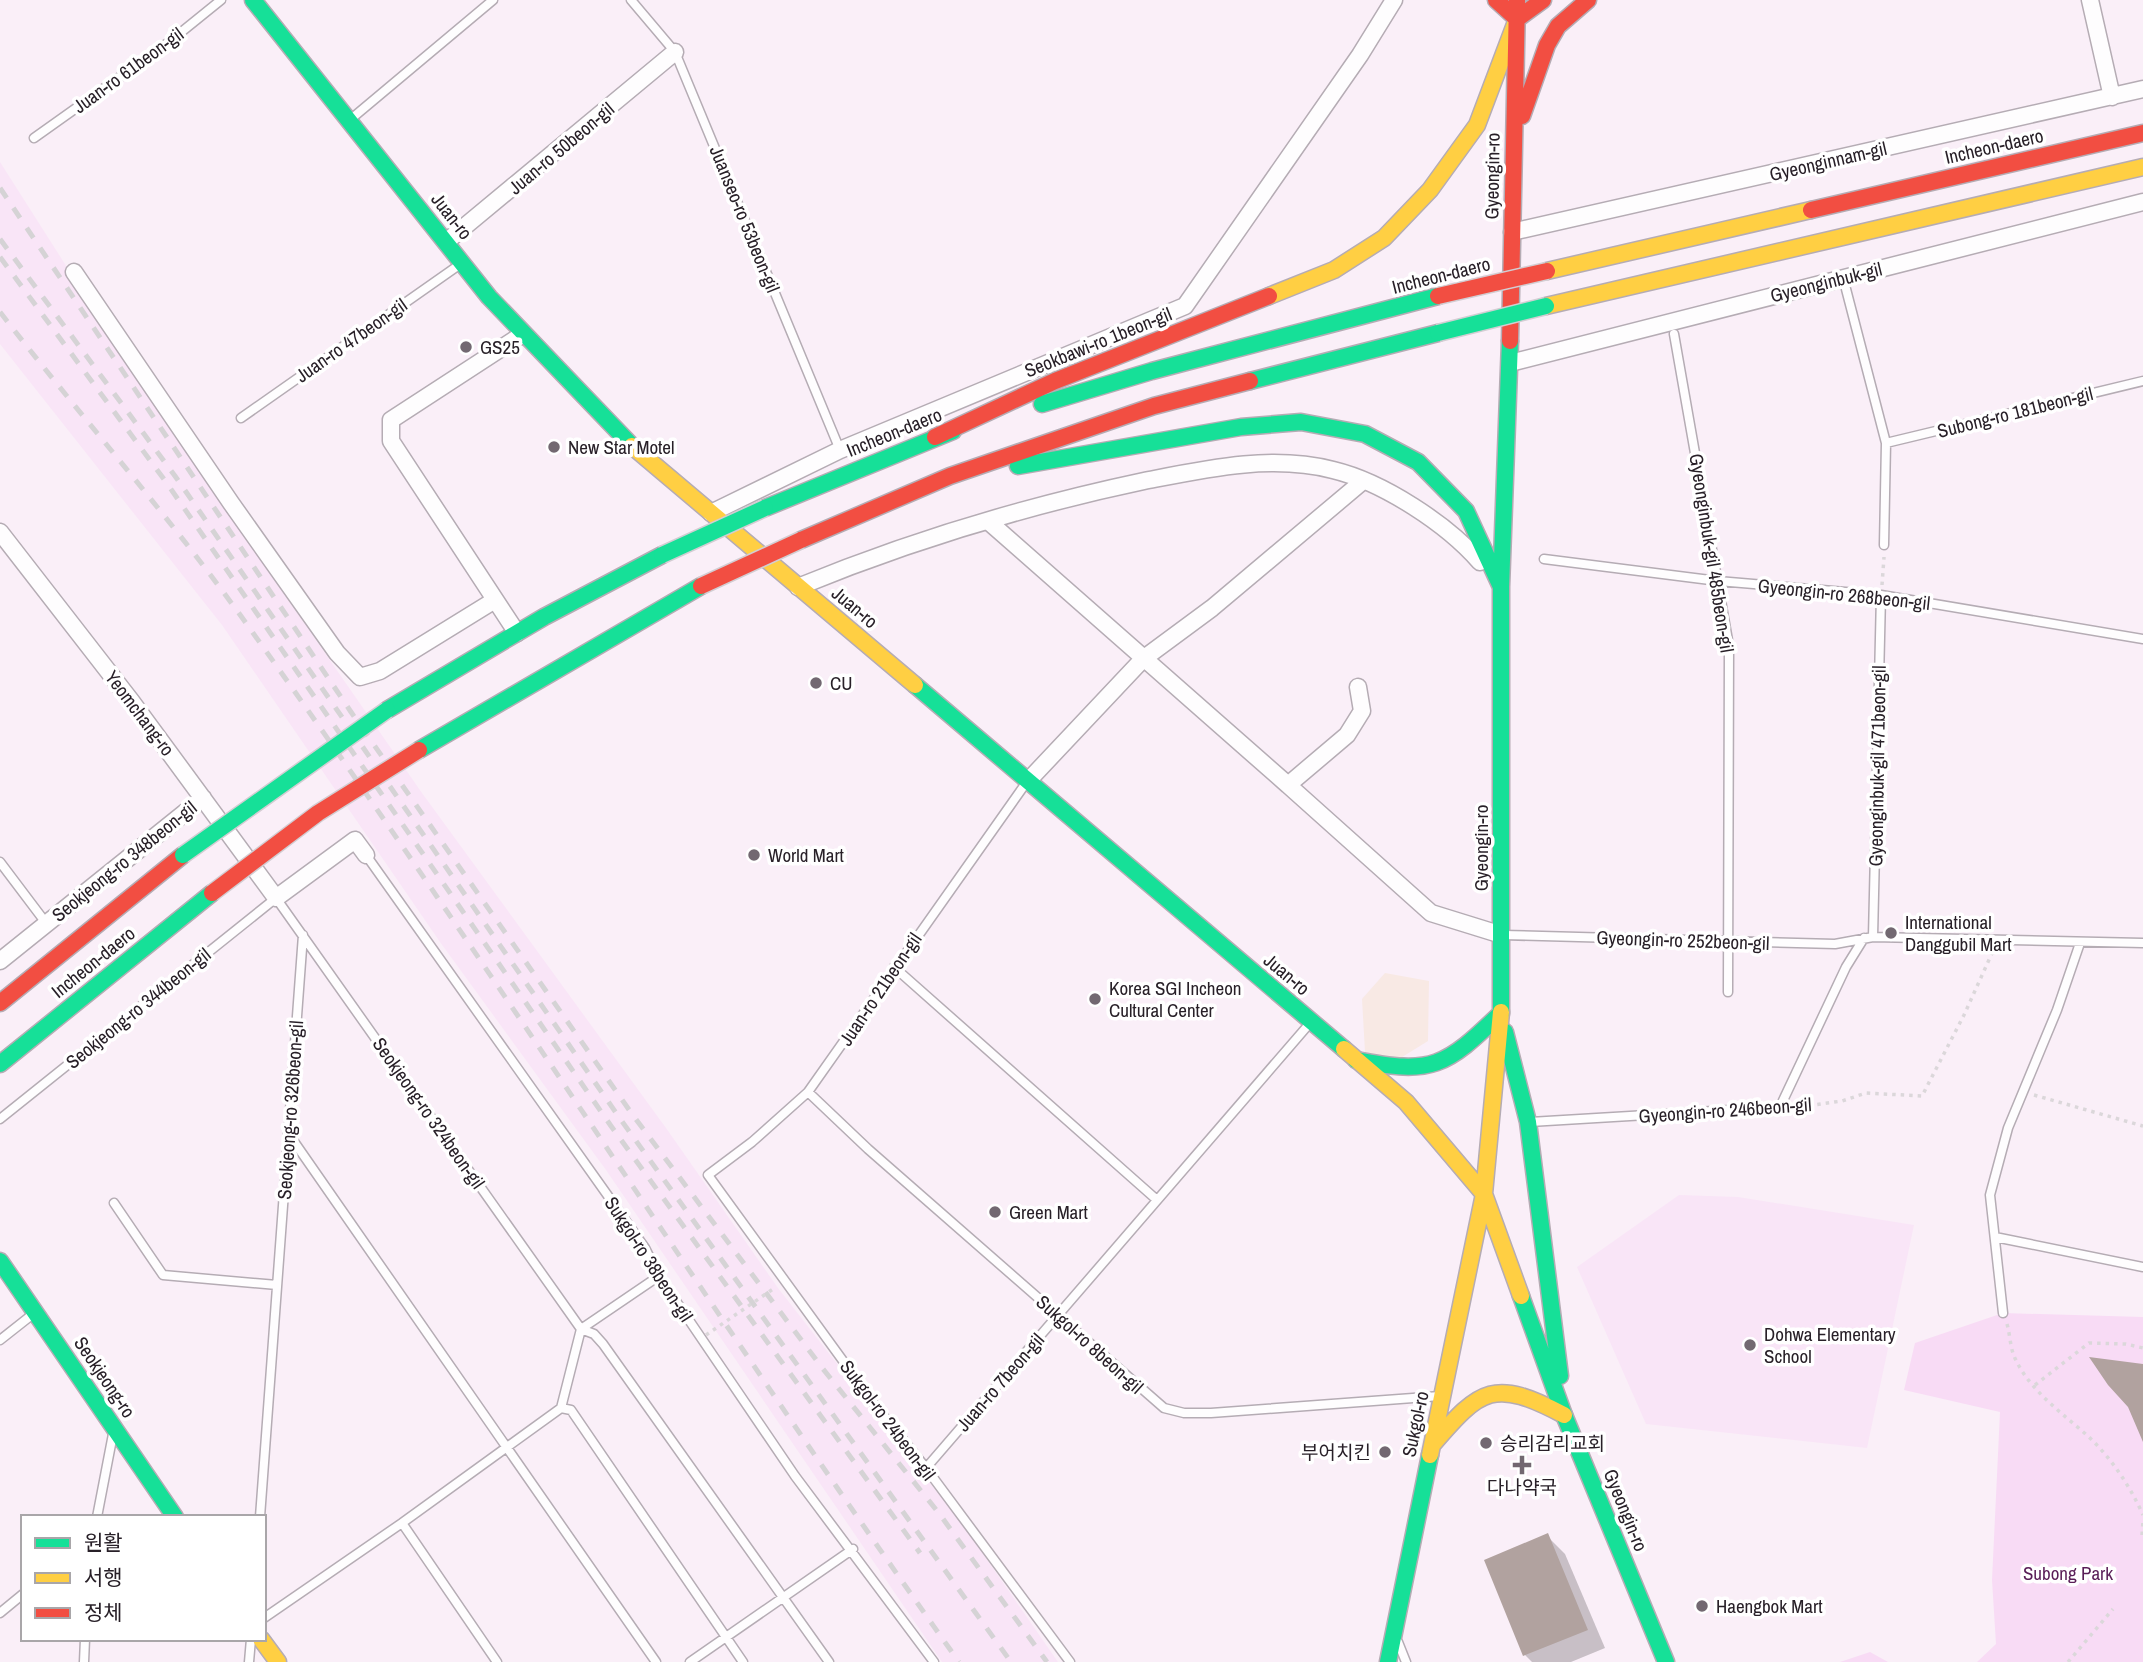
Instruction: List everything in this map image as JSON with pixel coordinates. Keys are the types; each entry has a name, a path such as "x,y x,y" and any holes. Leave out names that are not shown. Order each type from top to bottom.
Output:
{"main road":[{"name":"Juan-ro","path":"253,0 462,263 523,334 621,436 1406,1102 1484,1194"},
{"path":"1496,0 1517,19"},
{"name":"Gyeongin-ro","path":"1517,0 1510,363 1502,587 1501,1013 1484,1194 1564,1415 1666,1662"},
{"path":"935,437 1055,381 1334,270 1384,238 1430,190 1477,125 1517,19 1542,0"},
{"path":"1514,137 1547,45 1558,26 1588,0"},
{"name":"Incheon-daero","path":"0,1003 183,855 387,710 517,633 663,555 765,508 935,437 1152,371 1438,296 2143,133"},
{"path":"950,476 1154,406 1546,306 2143,167"},
{"path":"950,476 1073,458 1241,427 1301,422 1365,434 1418,463 1466,511 1502,587"},
{"name":"Incheon-daero","path":"0,1064 212,893 318,813 419,750 701,586 950,476"},
{"path":"1356,1060 1407,1070 1432,1063 1465,1048 1501,1013"},
{"path":"1501,1013 1528,1122 1564,1415"},
{"name":"Sukgol-ro","path":"1388,1662 1484,1194"},
{"name":"Seokjeong-ro","path":"0,1261 175,1515"},
{"path":"1433,1444 1473,1401 1498,1394 1529,1396 1564,1415"},
{"path":"262,1641 278,1662"}],"street":[{"name":"Seokbawi-ro 1beon-gil","path":"711,513 840,450 1185,306 1360,55 1394,0"},
{"path":"2090,0 2112,97"},
{"name":"Juan-ro 50beon-gil","path":"446,242 675,52"},
{"name":"Gyeonginnam-gil","path":"1512,232 2143,89"},
{"name":"Gyeonginbuk-gil","path":"1510,363 2143,202"},
{"path":"74,272 261,546 337,653 360,677 380,671 495,600"},
{"path":"517,633 391,441 389,429 391,420 523,334"},
{"path":"798,587 885,551 1098,491 1206,469 1250,464 1285,464 1333,470 1391,494 1464,544 1502,587"},
{"path":"1028,781 1143,659 1212,608 1363,481"},
{"path":"988,521 1431,914 1502,935"},
{"name":"Yeomchang-ro","path":"0,532 276,898"},
{"path":"1288,785 1347,735 1362,711 1358,687"},
{"name":"Seokjeong-ro 348beon-gil","path":"0,961 203,798"},
{"path":"276,898 355,840 366,855"}],"lane":[{"name":"Juan-ro 61beon-gil","path":"34,138 169,42 221,0"},
{"path":"349,121 493,0"},
{"name":"Juanseo-ro 53beon-gil","path":"631,0 675,52 840,450"},
{"name":"Juan-ro 47beon-gil","path":"240,418 462,263"},
{"path":"1846,289 1886,443 1885,545"},
{"name":"Gyeonginbuk-gil 485beon-gil","path":"1675,334 1729,646 1728,992"},
{"name":"Subong-ro 181beon-gil","path":"1886,443 2143,381"},
{"name":"Gyeongin-ro 268beon-gil","path":"1544,559 1718,581 1881,595 2143,639"},
{"name":"Gyeonginbuk-gil 471beon-gil","path":"1868,938 1881,595"},
{"name":"Juan-ro 21beon-gil","path":"708,1175 752,1142 808,1092 1028,781"},
{"name":"Sukgol-ro 38beon-gil","path":"366,855 645,1248 660,1276 794,1476 853,1549 934,1662"},
{"name":"Seokjeong-ro 348beon-gil","path":"0,862 46,923"},
{"name":"Seokjeong-ro 324beon-gil","path":"276,898 581,1329 594,1334 603,1344 829,1662"},
{"name":"Seokjeong-ro 344beon-gil","path":"0,1119 276,898"},
{"name":"Seokjeong-ro 326beon-gil","path":"260,1515 303,935"},
{"name":"Gyeongin-ro 252beon-gil","path":"1502,935 1835,944 1868,938 2143,943"},
{"path":"1780,1107 1846,967 1868,938"},
{"path":"2003,1312 1990,1195 2008,1128 2080,943"},
{"path":"894,967 1157,1200"},
{"name":"Juan-ro 7beon-gil","path":"926,1468 1311,1022"},
{"name":"Sukgol-ro 8beon-gil","path":"808,1092 868,1149 1058,1314 1150,1399 1164,1408 1184,1413 1443,1396"},
{"name":"Gyeongin-ro 246beon-gil","path":"1528,1122 1780,1107"},
{"path":"288,1133 656,1662"},
{"name":"Sukgol-ro 24beon-gil","path":"708,1175 877,1409 926,1468 1070,1662"},
{"path":"114,1203 163,1275 277,1285"},
{"path":"1994,1237 2143,1267"},
{"path":"266,1617 402,1524 561,1408 581,1329 660,1276"},
{"path":"0,1340 36,1312"},
{"path":"561,1408 571,1410 743,1662"},
{"path":"97,1515 114,1429"},
{"path":"402,1524 497,1662"},
{"path":"690,1662 853,1549"},
{"path":"0,1613 21,1596"},
{"path":"1394,1633 1406,1662"},
{"path":"84,1662 85,1641"},
{"path":"249,1662 251,1641"}],"path":[{"path":"1881,595 1885,545"},
{"name":"Gyeongin-ro 246beon-gil","path":"1780,1107 1793,1108 1842,1101 1866,1093 1922,1096 1964,1016 1998,940"},
{"path":"2023,1092 2143,1126"},
{"path":"706,1335 776,1287"},
{"path":"2003,1312 2014,1356 2058,1413 2090,1438 2115,1466 2133,1491 2143,1515"},
{"path":"2035,1385 2089,1343 2126,1344 2143,1348"},
{"path":"2142,1535 2143,1521"},
{"path":"2068,1662 2113,1609"}],"shaded area":[{"path":"0,162 175,437 422,793 666,1128 778,1288 965,1528 1058,1662 942,1662 606,1170 440,942 222,625 0,344"},
{"path":"1385,973 1429,981 1428,1041 1394,1062 1365,1052 1362,999"},
{"name":"Dohwa Elementary School","path":"1679,1195 1738,1197 1914,1225 1867,1448 1646,1424 1577,1267"}],"green space":[{"name":"Subong Park","path":"2003,1313 2143,1317 2143,1662 1977,1662 1996,1644 1992,1580 2000,1412 1904,1390 1915,1343"},
{"path":"1870,1652 1888,1662 1840,1662"}],"building":[{"path":"2089,1357 2143,1364 2143,1442 2128,1407 2108,1385"},
{"path":"1548,1533 1588,1630 1523,1656 1484,1560"}],"railway":[{"path":"0,188 351,712 632,1114 823,1369 938,1512 1047,1662"},
{"path":"0,239 175,476 621,1120 1011,1662"},
{"path":"0,257 166,482 611,1126 920,1553"},
{"path":"0,312 238,612 421,873 777,1400 959,1662"}],"traffic: fast":[{"path":"253,0 489,297 632,446"},
{"path":"1042,404 1152,371 1438,296"},
{"path":"1438,333 1546,306"},
{"path":"1250,381 1438,333"},
{"path":"1501,1012 1501,587 1510,341"},
{"path":"1018,466 1241,427 1301,422 1365,434 1418,462 1466,511 1501,587"},
{"path":"765,508 953,431"},
{"path":"662,555 765,508"},
{"path":"387,710 544,617 662,555"},
{"path":"419,750 701,586"},
{"path":"915,685 1344,1049"},
{"path":"183,855 387,710"},
{"path":"0,1064 212,893"},
{"path":"1356,1060 1403,1067 1436,1062 1451,1056 1466,1045 1501,1013"},
{"path":"1505,1032 1528,1122 1560,1376"},
{"path":"0,1261 174,1515"},
{"path":"1521,1296 1564,1415 1666,1662"},
{"path":"1388,1662 1430,1455"}],"traffic: slow":[{"path":"1269,296 1334,270 1384,238 1430,190 1477,125 1517,19"},
{"path":"1546,306 2143,167"},
{"path":"1547,271 1811,210"},
{"path":"632,446 915,685"},
{"path":"1501,1012 1484,1194 1521,1296"},
{"path":"1344,1049 1406,1102 1484,1194 1430,1455"},
{"path":"1433,1444 1464,1411 1477,1400 1490,1395 1504,1393 1521,1396 1564,1415"},
{"path":"262,1641 278,1662"}],"traffic: jam":[{"path":"1496,0 1517,19 1543,0"},
{"path":"1510,341 1517,0"},
{"path":"1522,116 1547,45 1558,26 1588,0"},
{"path":"1811,210 2143,133"},
{"path":"1438,296 1547,271"},
{"path":"935,437 1055,381 1269,296"},
{"path":"801,540 950,476 1154,406 1250,381"},
{"path":"701,586 801,540"},
{"path":"212,893 318,813 419,750"},
{"path":"0,1003 183,855"}],"place":[{"name":"GS25","path":"466,347"},
{"name":"New Star Motel","path":"554,447"},
{"name":"CU","path":"816,683"},
{"name":"World Mart","path":"754,855"},
{"name":"International Danggubil Mart","path":"1891,933"},
{"name":"Korea SGI Incheon Cultural Center","path":"1095,999"},
{"name":"Green Mart","path":"995,1212"},
{"name":"Dohwa Elementary School","path":"1750,1345"},
{"name":"승리감리교회","path":"1486,1443"},
{"name":"부어치킨","path":"1385,1452"},
{"name":"다나약국","path":"1522,1465"},
{"name":"Haengbok Mart","path":"1702,1606"}]}
